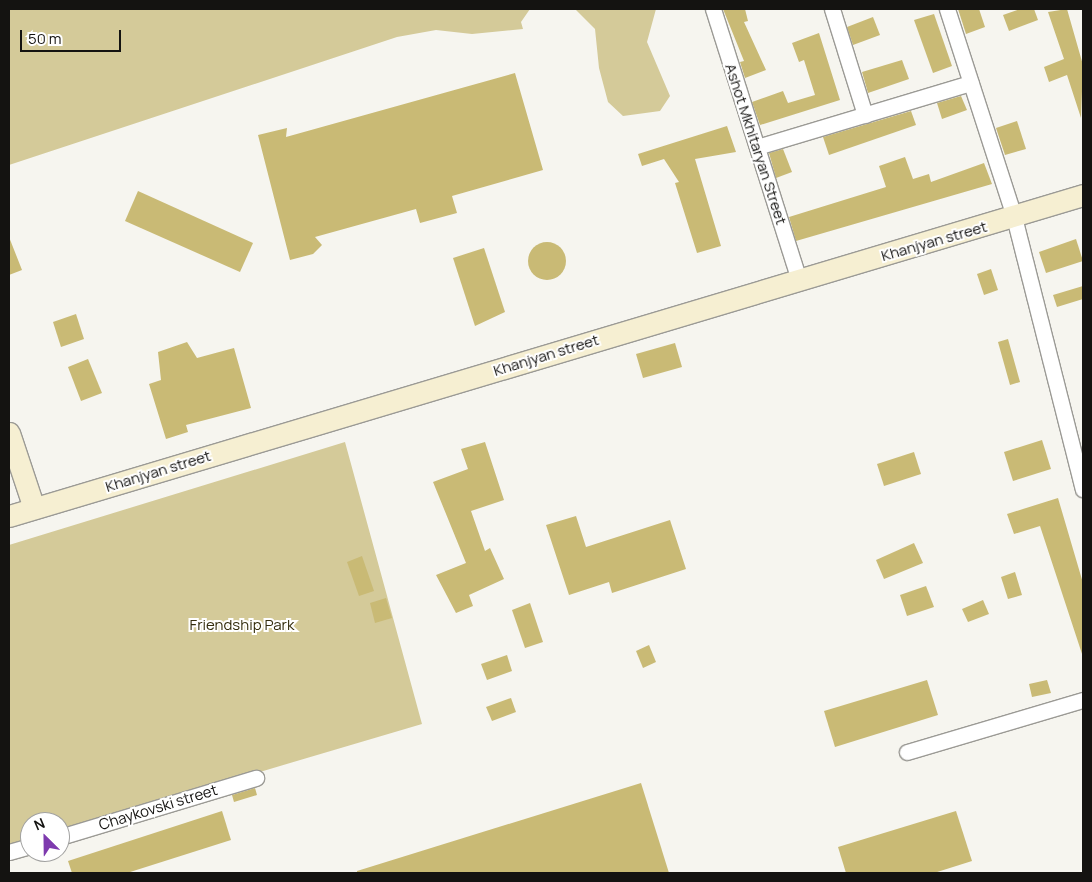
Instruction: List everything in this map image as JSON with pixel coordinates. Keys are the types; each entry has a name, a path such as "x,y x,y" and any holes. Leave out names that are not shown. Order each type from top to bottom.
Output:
{"main road":[{"name":"Khanjyan street","path":"9,516 1083,196"},
{"path":"9,433 34,508"}],"street":[{"name":"Ashot Mkhitaryan Street","path":"713,9 799,280"},
{"path":"832,9 865,115"},
{"path":"948,9 1014,218 1083,489"},
{"path":"757,147 971,83"},
{"path":"907,752 1083,700"},
{"name":"Chaykovski street","path":"70,834 256,778"}],"green space":[{"path":"9,9 530,9 521,22 523,29 472,34 436,30 397,37 9,165"},
{"path":"575,9 656,9 647,42 670,96 660,111 623,116 608,102 599,68 595,29"},
{"name":"Friendship Park","path":"345,442 422,724 70,828 70,812 20,812 20,843 9,846 9,545"}],"building":[{"path":"723,9 745,9 748,21 744,22 766,70 745,78 740,62 744,61"},
{"path":"958,9 979,9 985,27 966,34"},
{"path":"1020,9 1034,9 1038,20 1009,31 1003,15"},
{"path":"1067,9 1083,65 1081,118 1067,75 1049,82 1044,67 1064,59 1048,12"},
{"path":"934,14 952,66 933,73 914,20"},
{"path":"873,17 880,35 853,45 847,27"},
{"path":"819,33 840,100 760,125 752,102 783,91 788,103 815,95 804,60 799,62 792,43"},
{"path":"902,60 909,79 868,93 862,72"},
{"path":"515,73 543,170 452,196 457,213 420,223 416,209 315,237 322,245 313,254 290,260 258,135 287,128 286,137"},
{"path":"961,96 967,110 942,119 937,103"},
{"path":"911,111 916,125 829,155 823,137"},
{"path":"1017,121 1026,149 1005,155 996,128"},
{"path":"727,126 736,152 695,159 721,246 697,253 675,183 679,182 664,159 642,166 638,154"},
{"path":"783,149 792,172 776,178 769,153"},
{"path":"905,157 913,179 929,174 931,182 984,163 992,184 796,241 789,217 886,187 879,166"},
{"path":"138,191 253,243 240,272 125,221"},
{"path":"9,237 22,270 9,275"},
{"path":"1076,239 1083,261 1046,273 1039,252"},
{"path":"547,242 554,243 560,248 565,254 565,268 560,274 554,279 547,280 540,279 534,274 529,268 528,261 529,254 534,248 540,243"},
{"path":"484,248 505,312 475,326 453,258"},
{"path":"991,269 998,290 984,295 977,274"},
{"path":"1083,286 1083,299 1057,307 1053,295"},
{"path":"76,314 84,339 61,347 53,322"},
{"path":"1008,339 1020,382 1010,385 998,342"},
{"path":"187,342 197,358 234,348 251,408 186,425 188,432 166,439 149,384 161,380 158,352"},
{"path":"675,343 682,367 643,378 636,354"},
{"path":"88,359 102,393 81,401 68,367"},
{"path":"1042,440 1051,469 1013,481 1004,452"},
{"path":"485,442 504,500 471,511 485,551 490,548 504,579 469,595 473,606 456,613 436,575 466,563 433,482 468,469 461,449"},
{"path":"914,452 921,474 884,486 877,464"},
{"path":"1058,498 1083,583 1083,657 1040,526 1014,534 1007,514"},
{"path":"576,516 586,547 670,520 686,569 612,593 609,582 569,595 546,525"},
{"path":"914,543 923,563 884,579 876,560"},
{"path":"362,556 374,591 359,596 347,562"},
{"path":"1015,572 1022,595 1008,599 1001,577"},
{"path":"926,586 934,607 907,616 900,595"},
{"path":"386,598 392,618 375,623 370,603"},
{"path":"983,600 989,614 968,622 962,609"},
{"path":"530,603 543,642 525,648 512,610"},
{"path":"649,645 656,662 643,668 636,651"},
{"path":"507,655 512,671 487,680 481,664"},
{"path":"927,680 938,715 835,747 824,711"},
{"path":"1047,680 1051,693 1032,697 1029,684"},
{"path":"511,698 516,712 492,721 486,707"},
{"path":"641,783 669,873 357,873 357,871"},
{"path":"255,788 257,795 234,802 232,795"},
{"path":"222,811 231,840 127,873 72,873 68,862"},
{"path":"956,811 972,861 934,873 846,873 838,847"}]}
